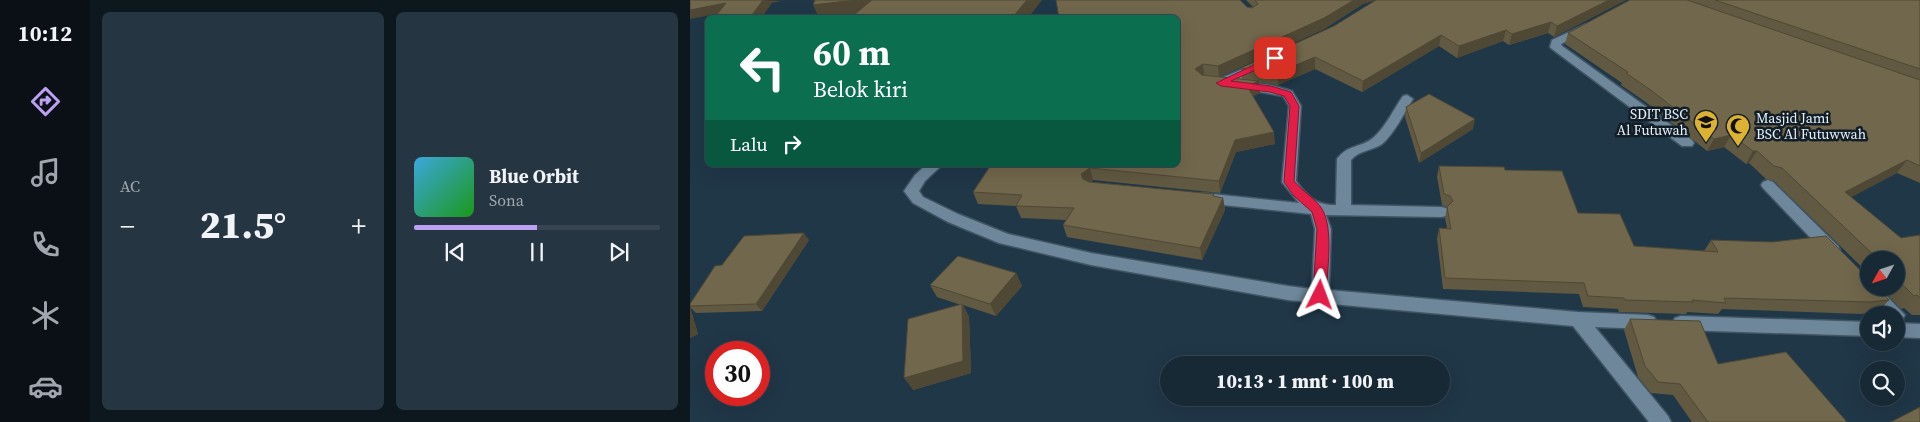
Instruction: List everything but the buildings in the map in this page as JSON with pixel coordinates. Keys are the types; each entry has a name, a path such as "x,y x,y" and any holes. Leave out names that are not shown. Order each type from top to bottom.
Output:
{"street":[{"path":"1595,22 1556,42 1556,46 1687,143"},
{"path":"1221,83 1266,62"},
{"path":"1204,81 1271,89 1288,94 1294,106 1289,182 1298,194 1317,210 1323,229 1320,295"},
{"path":"1342,211 1344,159 1350,152 1376,142 1385,133 1407,99"},
{"path":"933,167 920,178 911,191 918,200 953,218 1005,239 1091,260 1288,292 1578,319 1860,329"},
{"path":"1768,185 1842,260"},
{"path":"1190,197 1317,210 1441,212"},
{"path":"1877,296 1887,306"},
{"path":"1578,319 1661,422"}],"place":[{"name":"SDIT BSC Al Futuwah","path":"1706,143"},
{"name":"Masjid Jami BSC Al Futuwwah","path":"1738,147"}],"route":[{"path":"1275,58 1221,83 1271,89 1288,94 1294,106 1289,182 1298,194 1317,210 1323,229 1320,295"}]}
